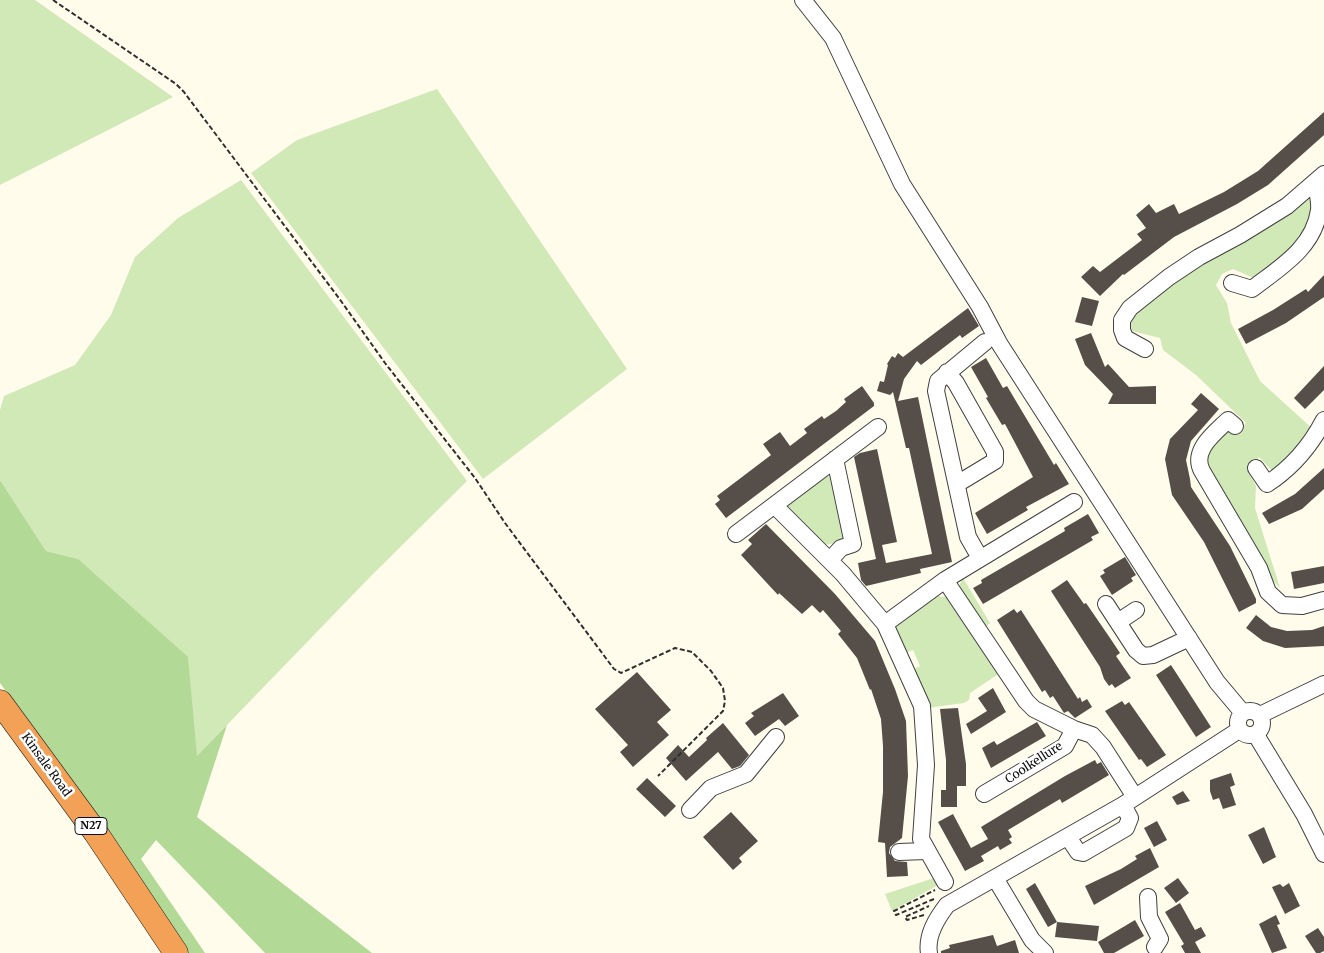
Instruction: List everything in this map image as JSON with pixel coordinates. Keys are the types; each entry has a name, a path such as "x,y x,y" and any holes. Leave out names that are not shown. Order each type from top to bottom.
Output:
{"highway":[{"name":"Kinsale Road","path":"0,702 96,833 176,953"}],"street":[{"path":"802,0 833,38 902,184 1062,442 1217,682 1262,726 1256,734 1249,736 1240,730"},
{"path":"1232,283 1252,290 1301,250 1312,232 1319,210 1320,178"},
{"path":"1145,349 1125,338 1122,330 1122,320 1130,308 1169,277 1199,257 1258,224 1320,178"},
{"path":"980,558 968,537 936,391 938,381 947,372 985,342"},
{"path":"947,372 956,383 995,452 995,461 957,484"},
{"path":"1235,426 1228,420 1206,441 1200,453 1202,471 1259,568 1268,592 1282,605 1302,606 1324,600"},
{"path":"1256,468 1267,484 1281,475 1301,456 1324,420"},
{"path":"736,534 878,427"},
{"path":"830,560 841,548 853,544 836,459"},
{"path":"885,624 980,558 1074,502"},
{"path":"775,506 830,560 885,624 923,711 926,765 921,839 943,884"},
{"path":"946,580 1026,701 1034,709 1074,729 1092,735 1104,747 1129,801 1130,818 1126,828 1083,853 1078,852 1068,837"},
{"path":"1106,604 1136,650 1143,656 1153,655 1189,638"},
{"path":"1118,622 1136,610"},
{"path":"1240,730 1239,719 1324,684"},
{"name":"Coolkellure","path":"984,794 1065,746 1074,729"},
{"path":"929,953 928,945 936,919 947,905 1129,801 1240,730"},
{"path":"1256,734 1304,814 1324,854"},
{"path":"690,810 711,788 746,774 776,737"},
{"path":"899,852 926,850"},
{"path":"994,878 1032,940 1045,953"},
{"path":"1148,897 1149,917 1160,939 1153,951"}],"path":[{"path":"53,0 176,84 184,92 341,301 385,363 474,478 505,523 614,669 621,673 675,648 692,652 711,671 723,688 725,702 723,711 658,776"},
{"path":"942,912 906,920 905,917 937,903 935,898 896,915 894,911 943,884"}],"green space":[{"path":"0,0 35,0 173,97 0,185"},
{"path":"437,89 627,369 483,479 251,173 297,140"},
{"path":"241,180 467,481 370,577 197,756 78,559 46,551 0,480 0,410 4,396 75,365 111,315 135,257 178,218"},
{"path":"1310,199 1311,212 1309,224 1303,235 1286,255 1256,279 1233,269 1222,274 1216,285 1227,303 1231,323 1260,381 1314,430 1274,473 1259,457 1247,469 1256,486 1255,508 1280,588 1272,579 1259,552 1228,506 1213,480 1209,468 1208,458 1210,450 1215,443 1228,430 1237,435 1246,423 1196,375 1163,350 1160,338 1132,331 1130,322 1136,309 1175,281"},
{"path":"826,475 833,479 845,536 840,542 825,545 788,509 788,505"},
{"path":"0,480 46,551 78,559 188,657 197,756 227,725 197,817 372,953 265,953 156,840 141,859 205,953 187,953 173,927 0,683"},
{"path":"963,578 990,623 986,627 959,586"},
{"path":"935,593 941,597 948,596 1000,673 970,693 969,700 964,703 927,708 912,670 920,666 913,650 905,653 896,632 896,624"},
{"path":"934,878 938,885 892,911 885,894"}],"building":[{"path":"1324,112 1324,135 1268,185 1237,204 1174,237 1123,274 1100,296 1081,277 1093,266 1100,272 1142,240 1137,234 1146,228 1136,215 1149,204 1156,213 1174,204 1179,214 1224,192 1258,171"},
{"path":"1324,275 1324,297 1286,323 1246,344 1238,329 1306,289 1308,292"},
{"path":"1082,297 1099,301 1092,326 1075,322"},
{"path":"968,308 979,326 962,338 960,335 921,365 917,361 904,379 898,401 918,397 952,562 920,569 921,573 866,586 861,580 858,563 876,559 854,457 860,453 877,449 897,542 882,545 886,563 932,554 909,448 906,448 893,392 890,395 877,391 880,381 884,382 887,364 892,356 895,358 898,353 903,357"},
{"path":"1091,333 1105,367 1108,364 1129,387 1156,386 1156,404 1108,404 1113,394 1085,365 1075,339"},
{"path":"986,358 1003,388 1007,386 1054,465 1056,463 1069,484 1026,507 1028,510 987,534 975,513 1033,477 1005,424 1002,425 986,398 988,397 971,367"},
{"path":"1324,366 1324,390 1305,409 1294,398"},
{"path":"862,386 874,403 874,406 726,518 715,504 720,500 717,496 771,455 763,444 780,432 790,446 807,433 804,429 822,416 824,419 836,411 846,402 844,399"},
{"path":"1201,393 1219,409 1191,441 1186,460 1191,487 1230,546 1256,599 1256,603 1239,612 1204,542 1172,495 1165,459 1170,439 1198,410 1191,404"},
{"path":"1324,468 1324,489 1302,509 1269,524 1262,513 1295,494"},
{"path":"1088,514 1099,533 1091,537 1093,540 983,604 973,588 982,583 981,580 1065,531 1064,528"},
{"path":"766,524 835,594 875,641 895,689 906,721 908,776 902,838 890,847 889,853 895,861 907,862 908,876 887,877 885,843 878,842 883,792 883,746 881,719 871,689 857,658 838,634 841,631 823,610 820,613 812,605 802,614 779,593 778,595 741,555 752,544 748,540"},
{"path":"1125,557 1136,575 1131,578 1133,581 1112,595 1100,576 1105,573 1103,570"},
{"path":"1324,566 1324,583 1294,589 1291,572"},
{"path":"1067,580 1084,604 1086,603 1120,653 1116,656 1131,678 1115,688 1112,684 1109,686 1104,679 1100,667 1051,591"},
{"path":"1014,609 1017,613 1021,610 1078,699 1080,697 1082,702 1087,699 1092,707 1075,718 1068,711 1064,713 1053,696 1050,698 1045,690 1042,692 997,620"},
{"path":"1256,615 1271,627 1287,631 1312,630 1324,626 1324,646 1285,648 1263,641 1246,628"},
{"path":"1171,665 1211,727 1196,737 1156,675"},
{"path":"637,672 671,710 657,722 669,735 633,767 620,752 628,745 595,709"},
{"path":"993,688 1006,712 971,734 966,724 987,711 978,698"},
{"path":"783,693 799,716 785,726 779,719 755,736 745,723 754,716 751,713"},
{"path":"1122,701 1125,705 1129,702 1166,755 1147,767 1141,759 1139,760 1105,711"},
{"path":"958,708 966,764 966,786 957,786 957,807 941,807 941,790 946,790 946,760 940,709"},
{"path":"1037,722 1046,736 991,768 982,748 994,741 997,745"},
{"path":"723,723 749,755 740,766 732,769 718,752 686,781 666,758 678,745 689,757"},
{"path":"1095,760 1097,764 1101,762 1109,775 1062,803 1060,799 1008,830 1012,837 1009,839 1012,843 1000,850 998,846 981,856 984,861 965,871 938,822 953,814 971,848 988,839 981,827"},
{"path":"1231,773 1235,785 1230,787 1236,805 1223,809 1219,798 1213,800 1210,791 1210,780"},
{"path":"647,778 676,806 665,817 636,789"},
{"path":"1183,791 1190,801 1177,805 1172,797"},
{"path":"731,812 758,841 739,858 742,862 733,870 703,837"},
{"path":"1157,821 1167,840 1154,847 1144,828"},
{"path":"1264,827 1276,857 1263,864 1248,835"},
{"path":"1150,848 1159,867 1094,905 1085,886 1121,869 1137,859 1135,856"},
{"path":"1178,878 1189,893 1176,903 1164,888"},
{"path":"1035,883 1057,922 1048,927 1026,889"},
{"path":"1289,883 1300,906 1285,914 1272,887 1280,884 1283,887"},
{"path":"1180,903 1195,930 1201,927 1206,936 1195,942 1201,953 1185,953 1181,946 1184,944 1165,912"},
{"path":"1276,915 1280,924 1277,925 1287,948 1272,953 1259,924"},
{"path":"1135,920 1144,936 1114,953 1104,953 1098,942"},
{"path":"1057,922 1099,926 1097,941 1055,937"},
{"path":"1318,928 1324,937 1324,951 1316,953 1305,936"},
{"path":"993,935 997,946 1015,940 1019,953 941,953 941,951 950,948 949,945"}]}
